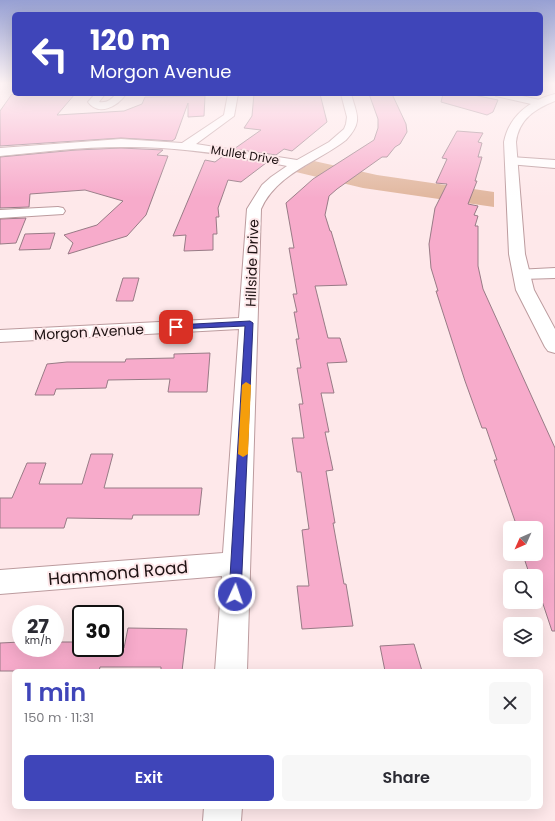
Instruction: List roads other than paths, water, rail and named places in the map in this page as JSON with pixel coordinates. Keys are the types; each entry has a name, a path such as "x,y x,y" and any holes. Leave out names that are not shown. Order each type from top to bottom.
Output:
{"street":[{"path":"185,146 221,121"},
{"name":"Hillside Drive","path":"231,669 250,323 254,209 266,188 281,175 329,147 348,131 352,121"},
{"path":"518,121 513,128 510,142 517,254 525,290 555,347"},
{"name":"Mullet Drive","path":"0,152 99,144 141,144 185,146 218,150 298,164"},
{"path":"511,161 555,164"},
{"path":"0,214 58,211"},
{"path":"522,274 555,273"},
{"name":"Morgon Avenue","path":"0,336 250,323"},
{"name":"Hammond Road","path":"0,582 237,563"},
{"path":"222,821 223,809"}]}
